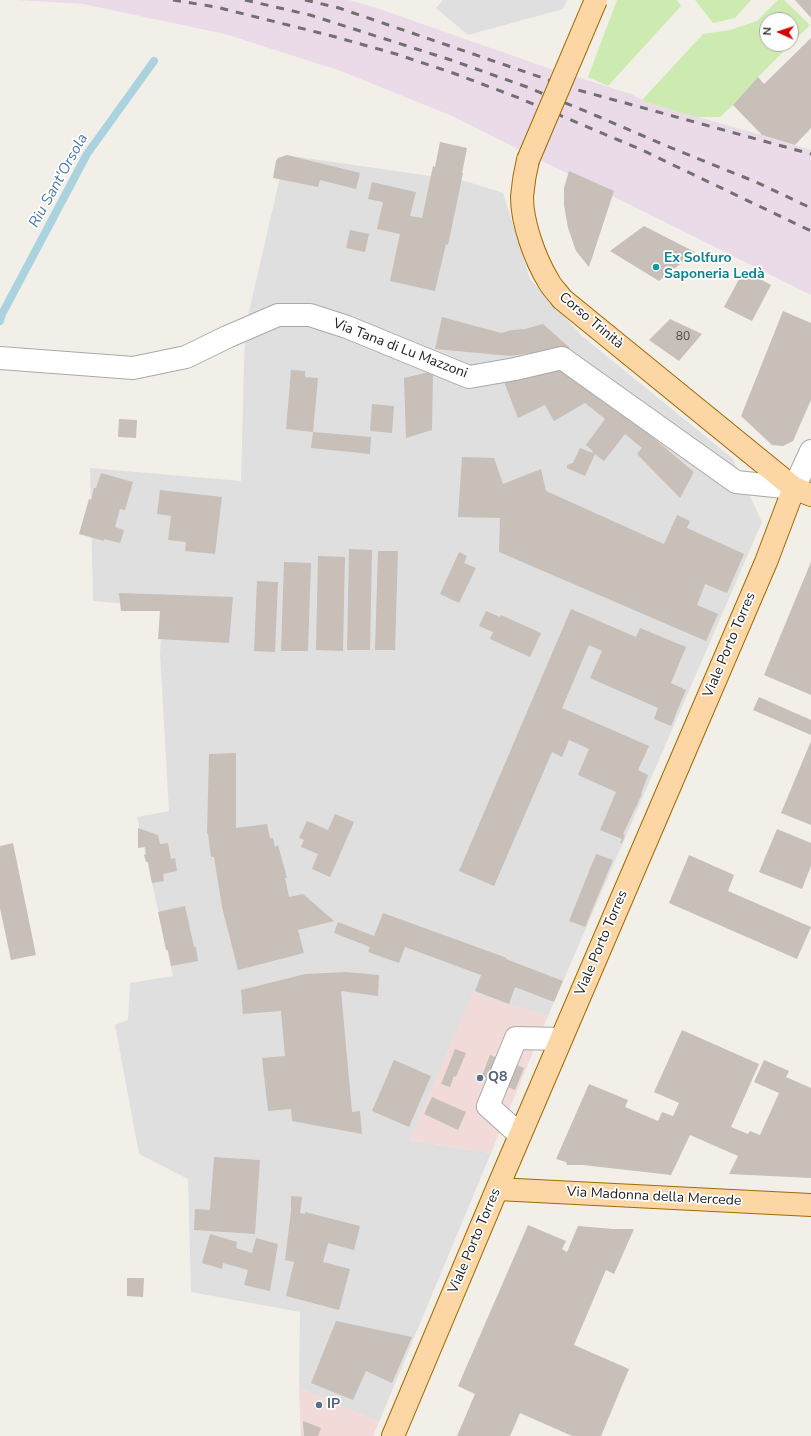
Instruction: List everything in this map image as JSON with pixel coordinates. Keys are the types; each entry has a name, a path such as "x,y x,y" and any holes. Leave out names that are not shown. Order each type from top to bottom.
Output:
{"main road":[{"name":"Corso Trinità","path":"596,0 528,160 522,198 525,218 538,262 549,283 562,299 803,491"},
{"name":"Viale Porto Torres","path":"394,1436 497,1189 766,562 803,491"},
{"name":"Via Madonna della Mercede","path":"497,1189 811,1205"}],"street":[{"name":"Via Tana di Lu Mazzoni","path":"9,359 133,368 186,357 278,315 310,315 347,327 469,377 562,358 736,482 803,491"},
{"name":"Viale Porto Torres","path":"803,491 811,450"},
{"path":"520,1135 488,1106 516,1038 561,1039"}],"shaded area":[{"path":"17,0 349,0 377,8 539,65 631,94 648,103 811,150 811,295 452,116 341,71 225,34 83,4"},
{"path":"443,0 567,0 563,9 468,35 436,8"},
{"path":"285,155 465,181 503,193 530,279 582,336 732,458 762,522 548,1016 473,994 410,1140 491,1153 379,1422 299,1388 300,1312 191,1292 188,1179 139,1154 115,1025 128,1020 130,983 173,976 137,817 169,811 160,654 163,607 93,601 90,468 241,481 245,329"},
{"name":"Q8","path":"473,993 548,1016 491,1153 410,1140"},
{"name":"IP","path":"299,1388 379,1422 373,1436 301,1436"}],"green space":[{"path":"617,0 677,0 681,6 608,86 588,77"},
{"path":"695,0 751,0 735,18 713,23"},
{"path":"778,0 784,0 796,12 766,12"},
{"path":"799,14 810,25 799,36"},
{"path":"759,19 759,52 783,52 720,117 697,117 642,100 703,34 730,30"}],"building":[{"path":"795,0 811,0 811,18"},
{"path":"811,38 811,128 795,145 762,135 733,105 758,77 764,84 797,52 799,52 799,50"},
{"path":"440,142 467,148 448,245 446,244 435,291 390,281 400,234 377,229 383,202 368,199 372,182 416,192 410,216 422,218 433,166 435,167"},
{"path":"287,155 360,173 356,189 320,180 318,187 273,178 276,161 278,158"},
{"path":"569,171 614,191 589,267 576,251 568,228 564,205 564,188"},
{"name":"Ex Solfuro Saponeria Ledà","path":"644,226 695,252 659,281 610,251"},
{"path":"350,230 369,234 365,252 346,248"},
{"path":"744,270 771,285 752,321 724,307"},
{"path":"783,311 811,323 811,400 793,441 783,446 772,445 741,416"},
{"path":"442,317 501,333 543,324 570,348 510,356 435,349"},
{"path":"670,319 702,334 679,361 649,340"},
{"path":"570,368 694,472 680,498 637,454 642,448 625,434 604,461 592,452 593,451 586,445 605,419 585,403 554,421 545,405 518,418 503,379"},
{"path":"291,370 305,371 305,377 318,378 313,432 286,429"},
{"path":"433,371 432,430 406,438 404,378"},
{"path":"372,404 394,406 392,433 370,431"},
{"path":"119,419 137,420 136,438 118,437"},
{"path":"313,432 371,437 370,454 311,448"},
{"path":"580,448 595,454 585,476 567,468 567,465 573,463"},
{"path":"462,457 494,458 503,484 541,469 546,491 664,544 677,515 690,521 687,528 744,554 727,593 705,584 697,605 718,614 706,641 499,552 500,518 458,517"},
{"path":"101,473 133,482 125,510 120,509 115,527 124,530 120,543 104,539 104,541 79,534 89,499 91,500 94,488 96,488"},
{"path":"160,490 222,497 215,554 185,551 186,542 168,540 171,516 157,514"},
{"path":"349,549 372,550 370,650 347,650"},
{"path":"378,551 398,551 395,650 375,650"},
{"path":"459,552 467,556 464,563 476,568 459,603 440,594"},
{"path":"318,556 345,557 343,651 316,650"},
{"path":"284,562 311,563 308,651 281,651"},
{"path":"811,562 811,695 764,675"},
{"path":"257,581 278,582 275,652 254,651"},
{"path":"119,593 233,597 229,643 158,639 160,611 121,611"},
{"path":"571,609 636,637 640,628 686,647 671,683 686,690 671,726 654,719 658,708 590,678 602,651 589,645 562,708 649,746 638,770 648,775 642,794 623,834 625,835 622,843 620,843 622,839 600,830 616,792 578,775 589,749 569,740 562,757 552,752 494,886 459,871"},
{"path":"486,611 500,617 501,615 541,633 530,657 490,639 493,632 479,626"},
{"path":"759,697 811,720 811,735 753,710"},
{"path":"811,741 811,825 781,813"},
{"path":"236,753 236,828 267,824 270,838 273,838 275,847 278,845 287,878 285,878 289,897 303,894 334,921 298,930 304,953 238,970 222,907 214,857 211,857 207,834 209,754"},
{"path":"335,814 354,822 330,877 312,869 318,854 301,847 304,840 299,838 307,821 328,830"},
{"path":"138,828 158,835 160,844 168,843 171,859 175,858 177,871 163,874 164,881 152,883 148,862 146,862 144,855 146,854 145,847 138,848"},
{"path":"777,829 811,843 811,866 802,889 759,872"},
{"path":"13,843 36,955 11,960 0,908 0,846"},
{"path":"596,854 613,860 585,927 569,921"},
{"path":"689,855 734,875 728,891 811,927 797,959 669,903"},
{"path":"185,906 194,947 196,947 198,961 171,966 158,912"},
{"path":"383,913 507,958 506,959 563,981 554,1002 515,987 509,1004 475,991 481,975 405,947 399,963 368,952 370,947 334,933 338,922 374,936"},
{"path":"346,972 379,975 378,996 341,991 352,1112 360,1111 362,1134 292,1121 291,1109 268,1111 262,1058 285,1056 281,1011 243,1014 241,990 305,974"},
{"path":"682,1030 759,1064 731,1127 748,1134 750,1131 760,1135 779,1093 754,1082 764,1060 789,1071 786,1077 811,1088 811,1178 729,1174 738,1156 690,1135 671,1175 583,1165 567,1165 566,1162 556,1159 589,1084 628,1100 625,1107 658,1121 662,1112 673,1116 679,1103 654,1092"},
{"path":"455,1049 466,1053 450,1087 441,1084"},
{"path":"490,1055 524,1068 515,1090 482,1076"},
{"path":"394,1060 431,1076 409,1127 372,1111"},
{"path":"432,1097 466,1112 458,1130 424,1114"},
{"path":"214,1157 260,1160 255,1234 194,1230 195,1209 210,1210"},
{"path":"291,1196 302,1197 300,1213 305,1214 305,1212 360,1226 354,1250 328,1243 323,1262 350,1269 339,1310 286,1296 294,1262 285,1260 291,1211"},
{"path":"528,1225 566,1241 562,1249 567,1252 578,1226 634,1229 614,1274 606,1270 574,1345 629,1369 601,1436 572,1436 520,1413 510,1436 457,1436 475,1394 458,1386"},
{"path":"210,1234 237,1242 236,1248 252,1253 256,1238 278,1244 270,1291 244,1285 248,1270 223,1263 222,1269 202,1263"},
{"path":"127,1278 144,1278 143,1297 127,1296"},
{"path":"336,1321 412,1337 392,1383 366,1371 353,1400 311,1383"},
{"path":"303,1421 321,1428 318,1436 304,1436"}],"waterway":[{"name":"Riu Sant'Orsola","path":"0,321 2,314 87,154 154,61"}],"railway":[{"path":"173,0 216,7 332,36 396,54 453,73 519,98 642,150 811,231"},
{"path":"245,0 310,15 451,60 527,87 756,182 811,208"},
{"path":"305,0 339,8 578,90 811,154"}],"place":[{"name":"Ex Solfuro Saponeria Ledà","path":"656,267"},
{"name":"Q8","path":"480,1078"},
{"name":"IP","path":"319,1405"}]}
